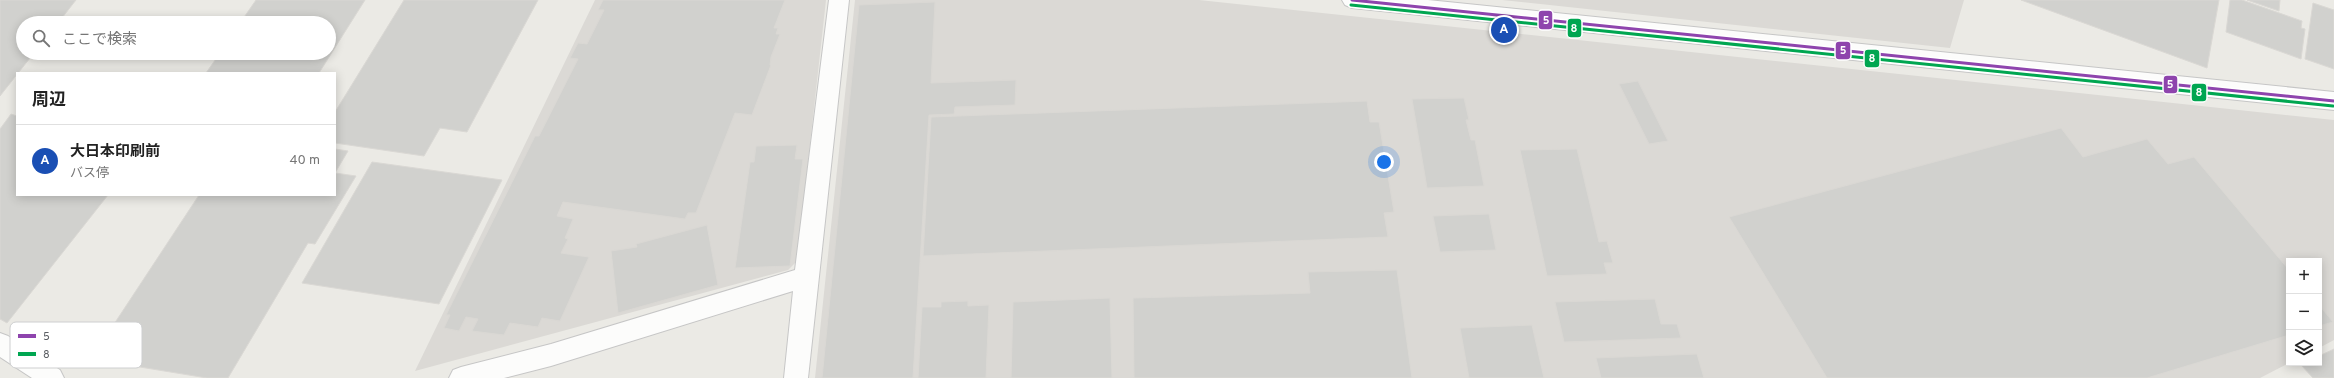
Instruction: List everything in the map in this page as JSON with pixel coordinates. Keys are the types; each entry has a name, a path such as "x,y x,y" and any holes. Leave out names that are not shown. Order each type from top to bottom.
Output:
{"street":[{"path":"796,378 806,277 839,0"},
{"path":"1352,0 2334,101"},
{"path":"462,378 551,355 806,277"},
{"path":"0,344 10,351"},
{"path":"37,368 52,378"}],"shaded area":[{"path":"595,0 826,0 797,261 788,270 415,371"},
{"path":"855,0 1199,0 2334,120 2334,340 2322,346 2322,258 2286,258 2286,365 2260,378 815,378"},
{"path":"1502,0 1964,0 1950,48"}],"building":[{"path":"0,0 76,0 63,16 16,16 16,60 28,60 19,72 16,72 16,76 0,96"},
{"path":"256,0 365,0 336,46 336,16 245,16"},
{"path":"404,0 538,0 467,132 440,128 424,156 336,143 336,110"},
{"path":"603,0 785,0 774,28 778,28 776,34 780,34 771,57 771,65 752,115 735,113 696,213 688,213 685,219 563,202 557,216 573,219 565,238 568,239 561,253 589,257 560,321 542,318 538,327 510,323 504,335 472,331 478,319 466,317 459,331 444,328 450,315 446,315 535,136 539,136 578,59 570,58 578,43 587,44 604,10 598,10"},
{"path":"2021,0 2219,0 2207,68"},
{"path":"2230,0 2242,0 2302,21 2301,28 2305,29 2301,59 2226,32"},
{"path":"2247,0 2280,0 2279,11"},
{"path":"935,2 931,83 1016,80 1015,105 955,107 954,114 929,115 913,378 822,378 859,5"},
{"path":"2313,3 2334,10 2334,69 2305,59"},
{"path":"215,60 327,60 320,72 207,72"},
{"path":"1638,81 1668,141 1649,144 1619,84"},
{"path":"1464,98 1469,120 1466,120 1471,140 1475,140 1484,186 1427,188 1412,99"},
{"path":"1367,101 1370,122 1379,122 1394,212 1384,213 1388,237 923,256 931,117"},
{"path":"11,114 16,116 16,196 107,196 7,323 0,319 0,129"},
{"path":"2061,128 2083,157 2147,139 2168,164 2194,157 2286,266 2286,336 2147,378 1827,378 1729,217"},
{"path":"797,145 795,159 803,159 790,266 735,268 750,162 754,162 756,146"},
{"path":"336,149 348,151 336,171"},
{"path":"1577,149 1599,242 1607,241 1613,263 1604,263 1607,274 1547,276 1520,150"},
{"path":"372,162 502,180 439,304 302,283"},
{"path":"336,173 356,176 315,244 308,243 228,378 207,378 142,367 142,322 115,322 198,196 336,196"},
{"path":"1489,214 1496,250 1440,252 1433,216"},
{"path":"707,225 718,285 618,313 611,251 637,247 636,244"},
{"path":"1397,270 1412,378 1134,378 1133,298 1310,293 1308,272"},
{"path":"1110,298 1112,378 1011,378 1013,302"},
{"path":"1655,299 1661,324 1677,324 1681,338 1564,342 1555,302"},
{"path":"968,301 968,306 989,305 986,378 918,378 922,307 941,307 941,302"},
{"path":"2322,309 2333,322 2322,325"},
{"path":"1532,325 1544,378 1469,378 1460,328"},
{"path":"2334,349 2334,378 2313,378 2302,366 2322,366 2322,355"},
{"path":"1697,354 1704,378 1601,378 1596,358"}],"transit line":[{"name":"5","path":"1352,0 2334,101"},
{"name":"8","path":"1351,5 2333,106"}],"place":[{"name":"大日本印刷前","path":"1504,30"}]}
